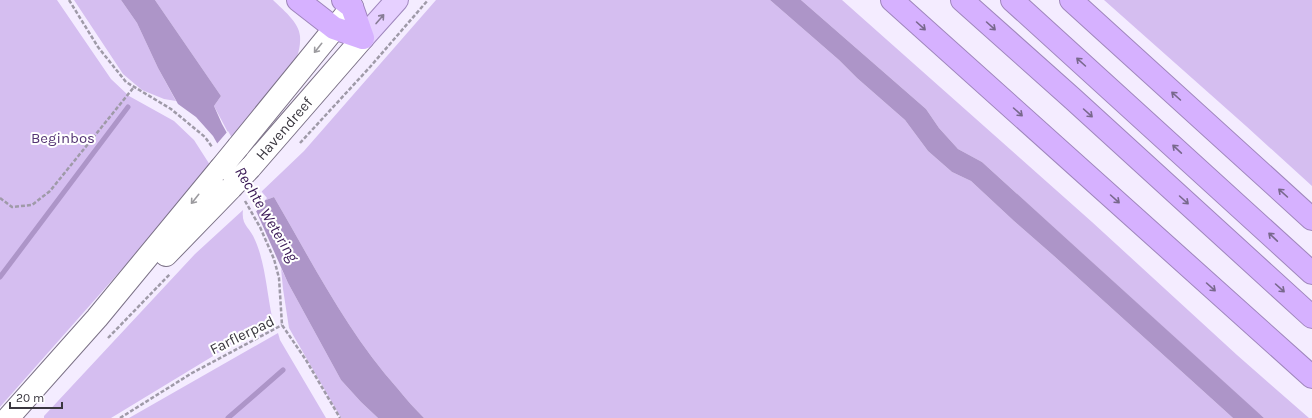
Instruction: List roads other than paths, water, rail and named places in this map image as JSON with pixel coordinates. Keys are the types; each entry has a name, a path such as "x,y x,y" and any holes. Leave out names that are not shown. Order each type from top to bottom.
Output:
{"highway":[{"path":"298,0 334,28 364,38"},
{"path":"892,0 1312,377"},
{"path":"962,0 1312,317"},
{"path":"1012,0 1312,273"},
{"path":"1071,0 1312,219"},
{"path":"351,2 364,38"}],"main road":[{"name":"Havendreef","path":"364,38 397,0"}],"street":[{"name":"Havendreef","path":"8,418 97,318 220,169 334,28 351,2"},
{"name":"Havendreef","path":"97,318 150,271 231,188 364,38"}],"water":[{"name":"Rechte Wetering","path":"121,0 155,0 221,96 214,106 222,124 260,193 266,200 274,197 316,271 362,344 407,400 424,418 378,418 341,380 288,283 257,213 213,136 196,117 178,104 158,68 137,23"},
{"path":"770,0 801,0 926,109 939,128 958,149 982,162 1264,418 1233,418 971,181 952,172 928,151 905,120"}],"waterway":[{"path":"0,277 128,107"},
{"path":"228,418 283,370"}],"park label":[{"name":"Beginbos","path":"63,138"}]}
